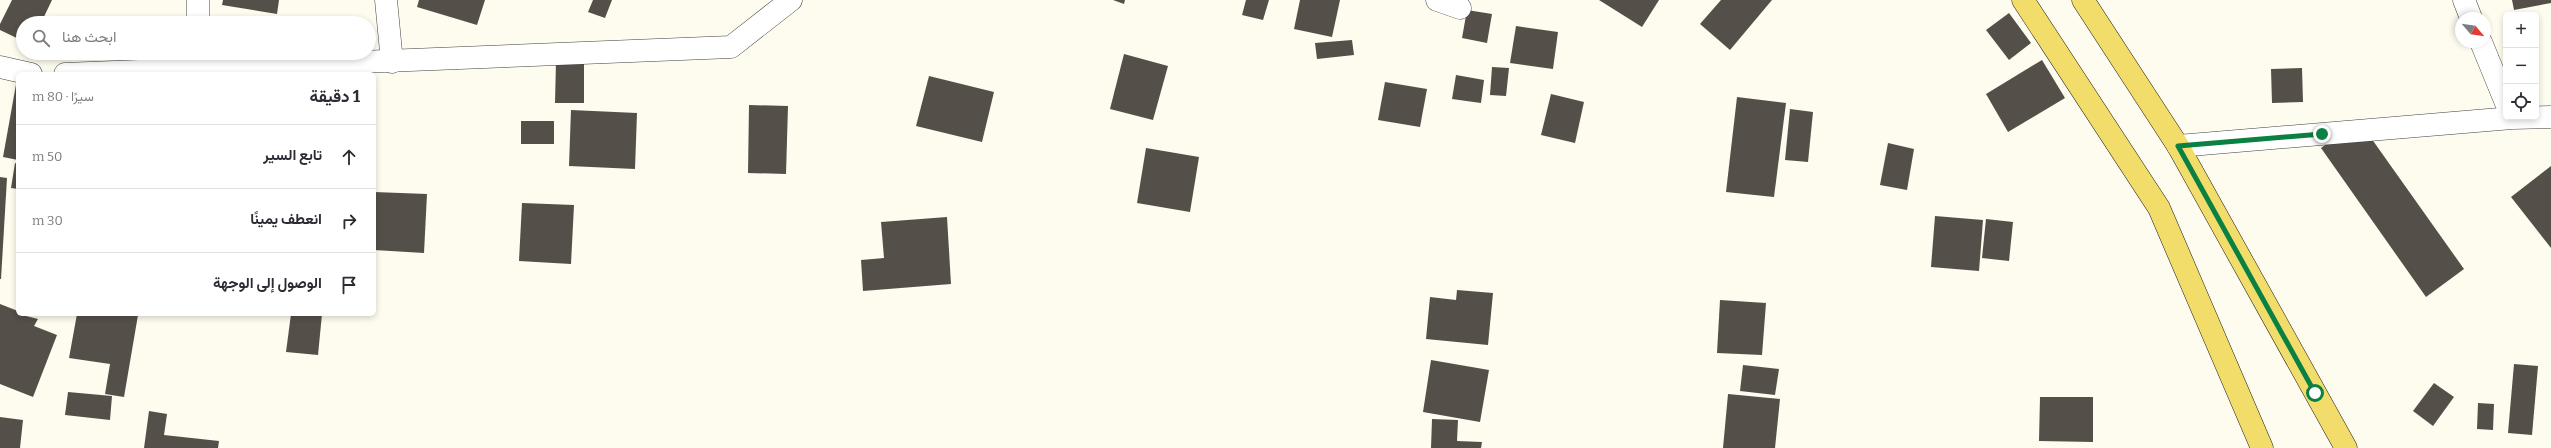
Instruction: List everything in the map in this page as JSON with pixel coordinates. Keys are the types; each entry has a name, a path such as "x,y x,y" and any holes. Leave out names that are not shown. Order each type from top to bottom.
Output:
{"main road":[{"path":"2023,0 2159,208 2262,448"},
{"path":"2083,0 2178,146 2346,448"}],"street":[{"path":"198,0 198,16"},
{"path":"386,0 392,62"},
{"path":"85,72 197,61 392,62 731,47 791,0"},
{"path":"1437,0 1460,8"},
{"path":"2464,0 2469,12"},
{"path":"2483,48 2503,95"},
{"path":"0,68 21,72"},
{"path":"2178,146 2503,113"},
{"path":"2539,116 2551,117"}],"building":[{"path":"12,0 52,0 44,16 16,16 16,38 0,30 0,24"},
{"path":"223,0 279,0 277,14 222,5"},
{"path":"419,0 485,0 477,25 417,7"},
{"path":"593,0 612,0 605,18 588,12"},
{"path":"1113,0 1125,0 1124,4"},
{"path":"1246,0 1269,0 1263,20 1242,15"},
{"path":"1300,0 1340,0 1332,37 1294,29"},
{"path":"1599,0 1659,0 1642,27"},
{"path":"1721,0 1772,0 1730,50 1700,24"},
{"path":"2512,0 2551,0 2551,3 2514,10"},
{"path":"1467,10 1492,14 1487,43 1462,38"},
{"path":"2009,13 2031,43 2009,60 1986,30"},
{"path":"1516,26 1558,32 1553,69 1510,63"},
{"path":"1352,40 1354,55 1317,59 1315,43"},
{"path":"1124,54 1168,66 1153,120 1110,109"},
{"path":"2042,60 2065,98 2008,132 1986,94"},
{"path":"556,61 584,61 584,103 555,103"},
{"path":"1492,67 1509,68 1506,96 1490,95"},
{"path":"2302,68 2303,102 2272,103 2271,69"},
{"path":"1456,75 1484,80 1481,103 1452,99"},
{"path":"929,76 994,92 982,142 916,126"},
{"path":"1385,82 1427,89 1420,127 1378,120"},
{"path":"16,85 16,160 3,157"},
{"path":"1551,94 1584,102 1575,143 1541,135"},
{"path":"1737,97 1786,103 1774,197 1726,192"},
{"path":"749,105 788,106 786,174 748,173"},
{"path":"1790,109 1813,112 1808,162 1785,160"},
{"path":"571,110 637,113 635,169 569,166"},
{"path":"521,121 554,121 554,144 521,144"},
{"path":"2359,121 2464,269 2426,297 2321,148"},
{"path":"1888,143 1914,149 1907,190 1880,185"},
{"path":"1146,148 1199,157 1190,212 1137,203"},
{"path":"15,163 16,189 11,188"},
{"path":"2551,166 2551,248 2511,197"},
{"path":"0,177 7,178 1,279 0,279"},
{"path":"376,192 427,194 424,253 376,250"},
{"path":"522,203 574,205 571,264 519,261"},
{"path":"1935,216 1983,220 1979,271 1931,267"},
{"path":"947,217 951,284 863,291 861,260 884,258 881,222"},
{"path":"1986,219 2013,222 2009,261 1982,258"},
{"path":"1457,290 1493,293 1488,345 1426,339 1430,297 1456,300"},
{"path":"1720,300 1766,303 1762,355 1717,353"},
{"path":"0,304 16,310 16,316 26,316 38,319 34,326 57,335 33,397 0,384"},
{"path":"77,316 138,316 124,397 105,394 110,364 69,358"},
{"path":"291,316 322,316 318,355 286,352"},
{"path":"1431,360 1489,370 1480,422 1423,412"},
{"path":"2514,364 2538,366 2532,435 2508,433"},
{"path":"1743,365 1779,369 1775,395 1740,391"},
{"path":"2434,383 2454,397 2433,426 2413,411"},
{"path":"68,392 112,396 110,420 65,415"},
{"path":"1728,394 1780,399 1775,448 1723,448"},
{"path":"2040,397 2093,397 2093,442 2039,441"},
{"path":"2478,403 2494,404 2493,430 2477,429"},
{"path":"149,411 167,414 164,435 219,441 218,448 144,448"},
{"path":"0,417 23,420 20,448 0,448"},
{"path":"1432,419 1458,420 1457,441 1482,442 1481,448 1431,448"}],"route":[{"path":"2315,393 2178,146 2322,134"}]}
